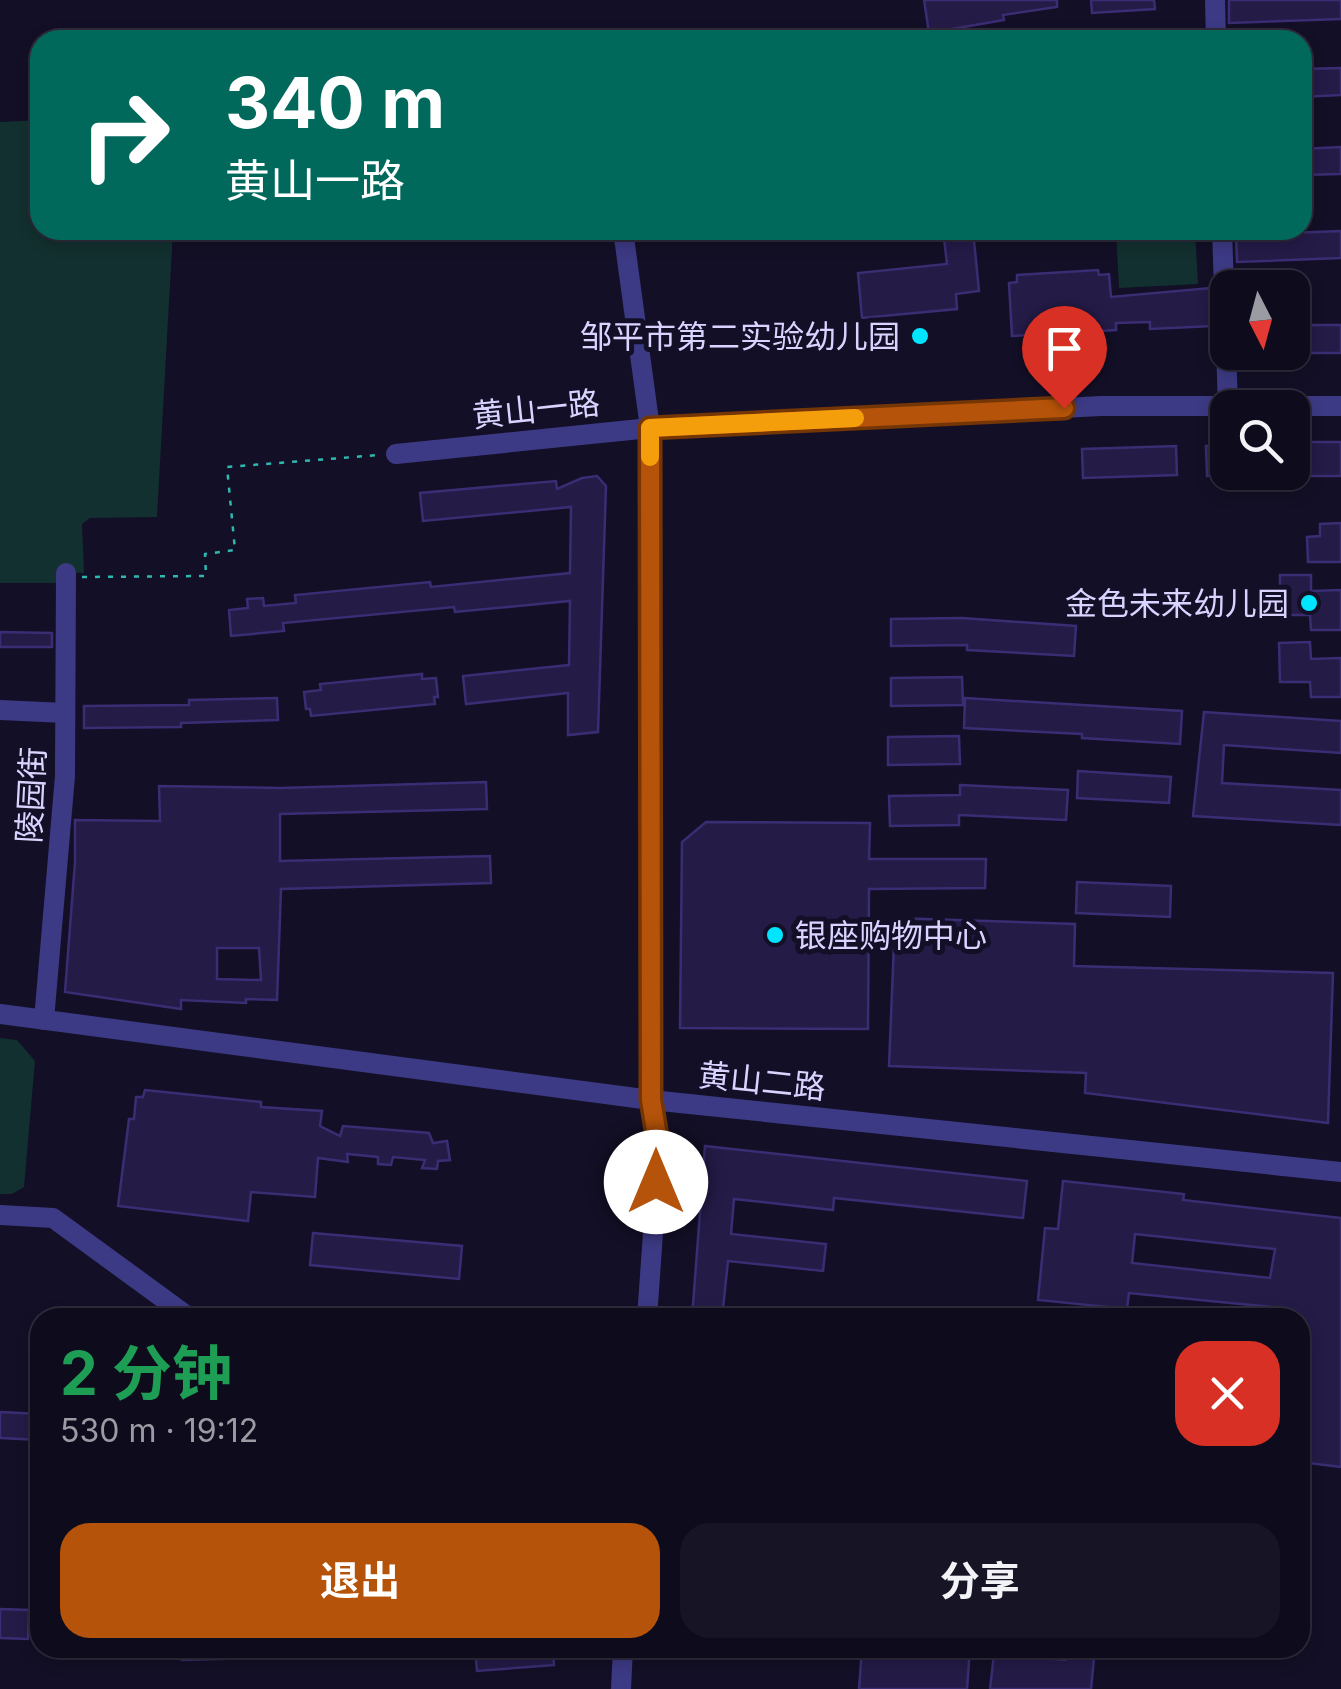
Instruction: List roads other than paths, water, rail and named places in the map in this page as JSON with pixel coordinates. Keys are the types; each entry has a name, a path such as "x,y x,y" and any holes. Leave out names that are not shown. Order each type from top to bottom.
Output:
{"street":[{"path":"1215,0 1216,30"},
{"path":"624,240 650,428 651,1100 659,1148 648,1308"},
{"path":"1222,240 1227,390"},
{"name":"黄山一路","path":"396,454 650,428 1101,406 1210,406"},
{"name":"黄山一路","path":"1310,406 1341,406"},
{"name":"陵园街","path":"44,1020 65,776 66,575"},
{"path":"0,710 65,713"},
{"name":"黄山二路","path":"0,1014 651,1100 1341,1172"},
{"path":"0,1216 53,1218 176,1308"},
{"path":"620,1689 622,1658"}],"place":[{"name":"邹平市第二实验幼儿园","path":"920,336"},
{"name":"金色未来幼儿园","path":"1309,603"},
{"name":"银座购物中心","path":"775,935"}]}
